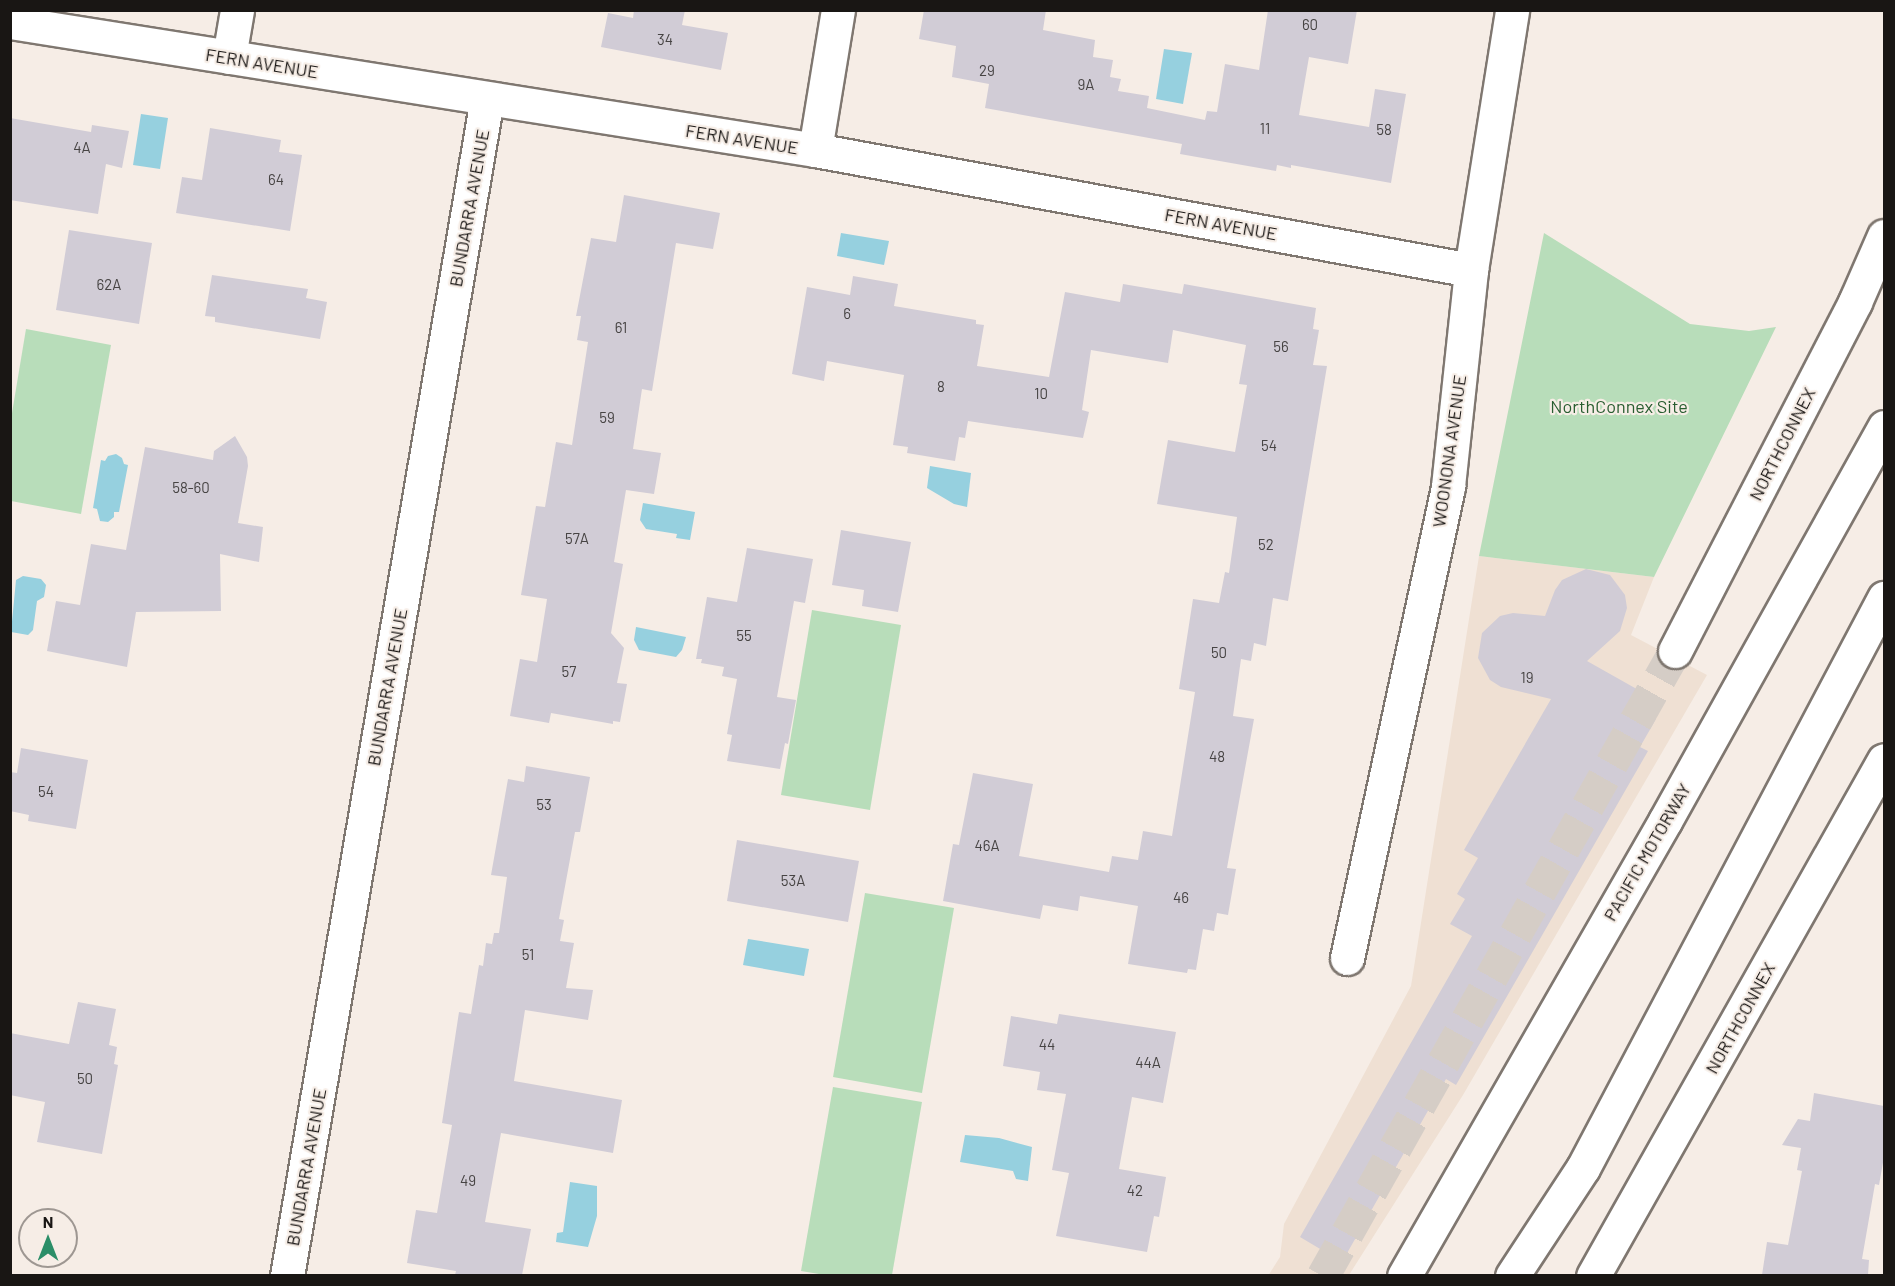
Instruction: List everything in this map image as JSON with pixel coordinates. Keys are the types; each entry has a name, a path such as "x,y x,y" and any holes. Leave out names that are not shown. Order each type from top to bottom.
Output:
{"main road":[{"path":"229,57 237,10"},
{"path":"815,150 838,10"},
{"name":"WOONONA AVENUE","path":"1347,958 1448,486 1471,270 1512,10"},
{"name":"FERN AVENUE","path":"10,22 815,150 1471,270"},
{"name":"BUNDARRA AVENUE","path":"287,1275 487,99"},
{"name":"NORTHCONNEX","path":"1675,651 1855,302 1884,236"},
{"name":"PACIFIC MOTORWAY","path":"1404,1275 1665,821 1884,427"},
{"path":"1512,1275 1583,1168 1884,598"},
{"name":"NORTHCONNEX","path":"1593,1275 1884,760"}],"shaded area":[{"path":"1479,556 1654,577 1631,635 1707,675 1463,1095 1349,1275 1268,1276 1280,1257 1284,1224 1411,986"}],"green space":[{"name":"NorthConnex Site","path":"1544,233 1690,324 1749,331 1776,327 1654,577 1479,556"},
{"path":"26,329 111,345 81,514 11,501 11,419"},
{"path":"812,610 901,625 870,810 781,795"},
{"path":"865,893 954,908 922,1093 833,1077"},
{"path":"833,1087 922,1102 892,1275 825,1275 801,1271"}],"water":[{"path":"1164,49 1192,53 1183,104 1156,99"},
{"path":"141,114 168,118 160,169 133,165"},
{"path":"841,233 889,241 884,265 837,256"},
{"path":"116,454 122,458 124,464 128,465 119,512 114,512 114,517 108,522 100,521 97,509 93,508 101,460 105,461 108,456"},
{"path":"930,466 971,473 967,507 954,504 927,488"},
{"path":"643,503 695,512 690,540 676,538 677,534 646,529 640,520"},
{"path":"23,576 41,579 46,585 44,597 37,601 33,630 28,635 11,632 16,580"},
{"path":"636,627 686,637 682,650 676,657 639,650 634,640"},
{"path":"748,939 809,949 804,976 743,965"},
{"path":"965,1135 999,1138 1032,1147 1028,1181 1016,1179 1013,1171 960,1162"},
{"path":"570,1182 597,1186 597,1216 588,1247 556,1242 557,1233 563,1232"}],"building":[{"path":"634,10 685,10 682,25 728,33 721,70 601,47 608,13 633,18"},
{"path":"924,10 1046,10 1043,30 1095,40 1093,57 1113,60 1110,77 1121,79 1118,91 1149,96 1147,108 1205,120 1207,111 1217,112 1225,64 1259,70 1268,10 1357,10 1348,64 1309,57 1299,115 1369,127 1375,89 1406,94 1391,183 1291,165 1291,168 1277,165 1276,171 1180,154 1182,144 985,108 989,84 952,77 956,46 919,39"},
{"path":"10,118 91,132 92,125 129,131 122,168 106,164 98,214 10,200"},
{"path":"210,128 281,140 279,152 302,155 290,231 176,213 182,177 202,180"},
{"path":"624,195 720,213 713,249 676,243 652,391 642,389 633,449 661,453 654,494 626,490 614,562 623,564 611,633 624,648 617,683 627,684 620,722 613,721 613,724 551,713 549,723 510,716 520,659 537,662 547,599 521,595 536,506 545,507 556,442 572,445 588,342 577,340 581,316 576,316 591,238 616,242"},
{"path":"69,230 152,243 139,324 56,310"},
{"path":"212,275 308,289 306,298 327,302 320,339 215,322 215,317 205,316"},
{"path":"853,276 898,284 894,306 976,320 976,324 984,325 977,366 1049,377 1065,292 1120,302 1123,284 1182,294 1184,284 1316,308 1313,329 1319,330 1313,365 1327,366 1288,601 1273,598 1266,646 1254,643 1251,661 1241,659 1233,716 1254,719 1227,868 1236,869 1228,915 1217,913 1214,931 1203,929 1196,970 1188,969 1187,973 1128,964 1138,906 1080,896 1078,911 1043,905 1040,919 943,901 953,844 959,845 973,773 1033,784 1019,856 1109,872 1112,856 1138,860 1143,831 1172,836 1195,692 1179,689 1193,599 1219,603 1225,572 1229,573 1237,517 1157,504 1168,440 1235,452 1247,385 1239,384 1246,345 1173,330 1168,363 1091,350 1082,410 1089,412 1083,438 968,421 965,438 959,437 955,461 907,453 908,447 893,445 904,375 827,361 824,381 792,374 807,287 850,295"},
{"path":"235,436 247,457 248,466 238,523 263,527 259,562 220,554 221,611 136,612 127,667 47,651 56,601 80,605 91,544 126,550 145,447 213,460 214,451"},
{"path":"841,530 911,542 898,612 862,606 864,590 832,585"},
{"path":"747,548 813,559 805,603 794,601 777,697 796,700 788,744 785,743 780,769 727,761 732,735 727,734 737,679 722,676 724,667 701,663 702,659 696,659 707,597 737,602"},
{"path":"1586,569 1610,575 1625,595 1627,608 1620,631 1587,661 1642,692 1634,706 1656,719 1640,747 1648,751 1456,1085 1446,1079 1342,1262 1300,1237 1472,936 1450,924 1465,899 1457,894 1478,858 1464,850 1551,699 1501,687 1490,680 1478,658 1482,633 1500,616 1513,613 1545,616 1555,590 1562,580"},
{"path":"21,748 88,760 76,829 28,821 29,815 10,811 10,772 17,773"},
{"path":"526,766 590,777 580,832 575,832 559,919 564,920 560,941 574,943 566,988 593,990 588,1020 525,1010 514,1081 622,1100 613,1153 501,1133 485,1222 531,1229 522,1275 455,1275 456,1271 407,1263 416,1210 437,1213 452,1125 442,1123 459,1012 471,1014 479,965 483,966 486,943 492,944 494,933 499,933 507,877 491,875 508,779 524,782"},
{"path":"737,840 859,861 848,922 727,901"},
{"path":"78,1002 116,1009 109,1045 117,1047 114,1064 118,1065 102,1154 37,1142 45,1102 10,1095 10,1033 69,1044"},
{"path":"1059,1014 1176,1032 1163,1103 1132,1097 1119,1169 1166,1177 1159,1217 1154,1216 1147,1252 1056,1236 1069,1173 1052,1170 1066,1094 1037,1090 1040,1072 1003,1066 1011,1016 1057,1024"},
{"path":"1814,1093 1884,1106 1884,1157 1879,1185 1875,1184 1862,1259 1869,1260 1868,1275 1762,1275 1767,1242 1788,1245 1802,1171 1797,1170 1801,1148 1782,1145 1798,1119 1810,1121"}],"tunnel":[{"path":"1323,1276 1675,651"}]}
